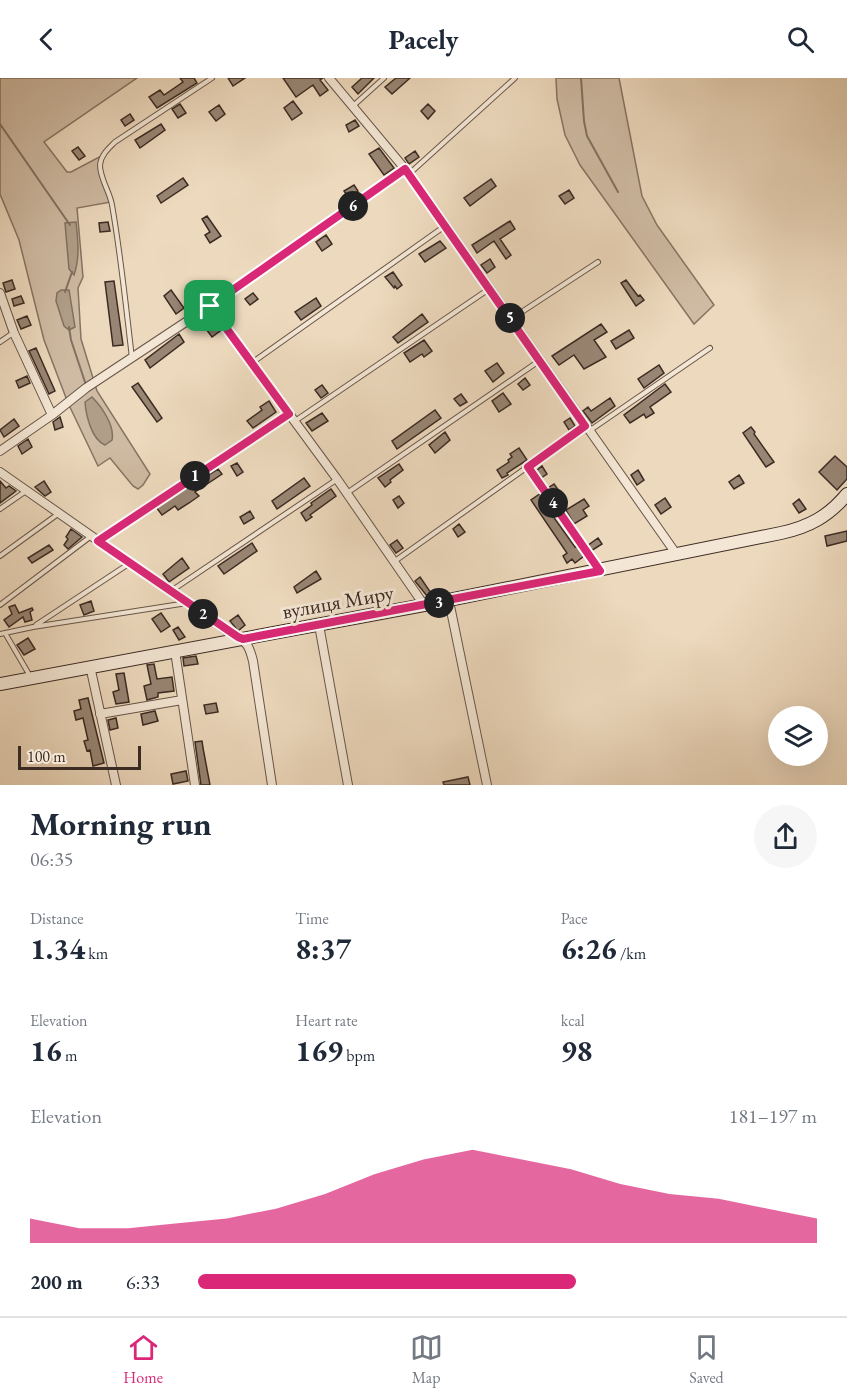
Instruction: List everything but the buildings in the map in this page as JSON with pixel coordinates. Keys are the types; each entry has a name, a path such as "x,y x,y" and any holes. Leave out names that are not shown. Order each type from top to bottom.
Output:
{"street":[{"path":"329,78 407,172 677,555"},
{"path":"0,451 87,388 407,172"},
{"path":"0,293 14,333 52,415"},
{"path":"210,306 395,561 424,606"},
{"path":"0,472 233,635 243,639 250,648 253,661 272,785"},
{"name":"вулиця Миру","path":"0,684 424,606 803,527 827,514 847,494"},
{"path":"449,601 488,785"},
{"path":"320,625 348,785"},
{"path":"175,651 195,785"},
{"path":"90,666 116,785"},
{"path":"100,714 182,700"}],"lane":[{"path":"133,358 111,201 101,170 101,160 115,142 212,78"},
{"path":"352,106 384,78"},
{"path":"407,172 515,78"},
{"path":"252,362 446,226"},
{"path":"511,320 598,262"},
{"path":"0,605 94,539 292,417 489,289"},
{"path":"0,342 14,333"},
{"path":"395,561 528,467 710,348"},
{"path":"346,493 539,361"},
{"path":"528,467 600,571"},
{"path":"170,591 337,480"},
{"path":"0,509 26,491"},
{"path":"0,556 58,514"},
{"path":"33,627 130,563"},
{"path":"31,677 3,634 33,627 187,603"}],"shaded area":[{"path":"0,78 137,78 44,142 67,172 103,155 101,170 111,202 77,208 83,277 78,288 81,339 97,391 150,474 138,489 110,458 98,466 68,403 44,340 19,240 0,194"},
{"path":"556,78 619,78 642,196 657,225 714,305 694,324 580,165 565,135 557,99"},
{"path":"76,222 78,256 74,275 69,269 65,223"},
{"path":"61,290 69,290 75,327 69,330 64,326 56,301 57,293"},
{"path":"92,397 104,411 112,429 112,440 105,445 93,433 88,420 85,402"}],"waterway":[{"path":"581,78 587,136 618,192"},
{"path":"0,124 70,225"},
{"path":"65,292 72,272"},
{"path":"69,327 86,385"}],"route":[{"path":"405,169 585,426 528,467 600,571 243,639 233,635 98,541 289,414 210,306 405,169"}]}
